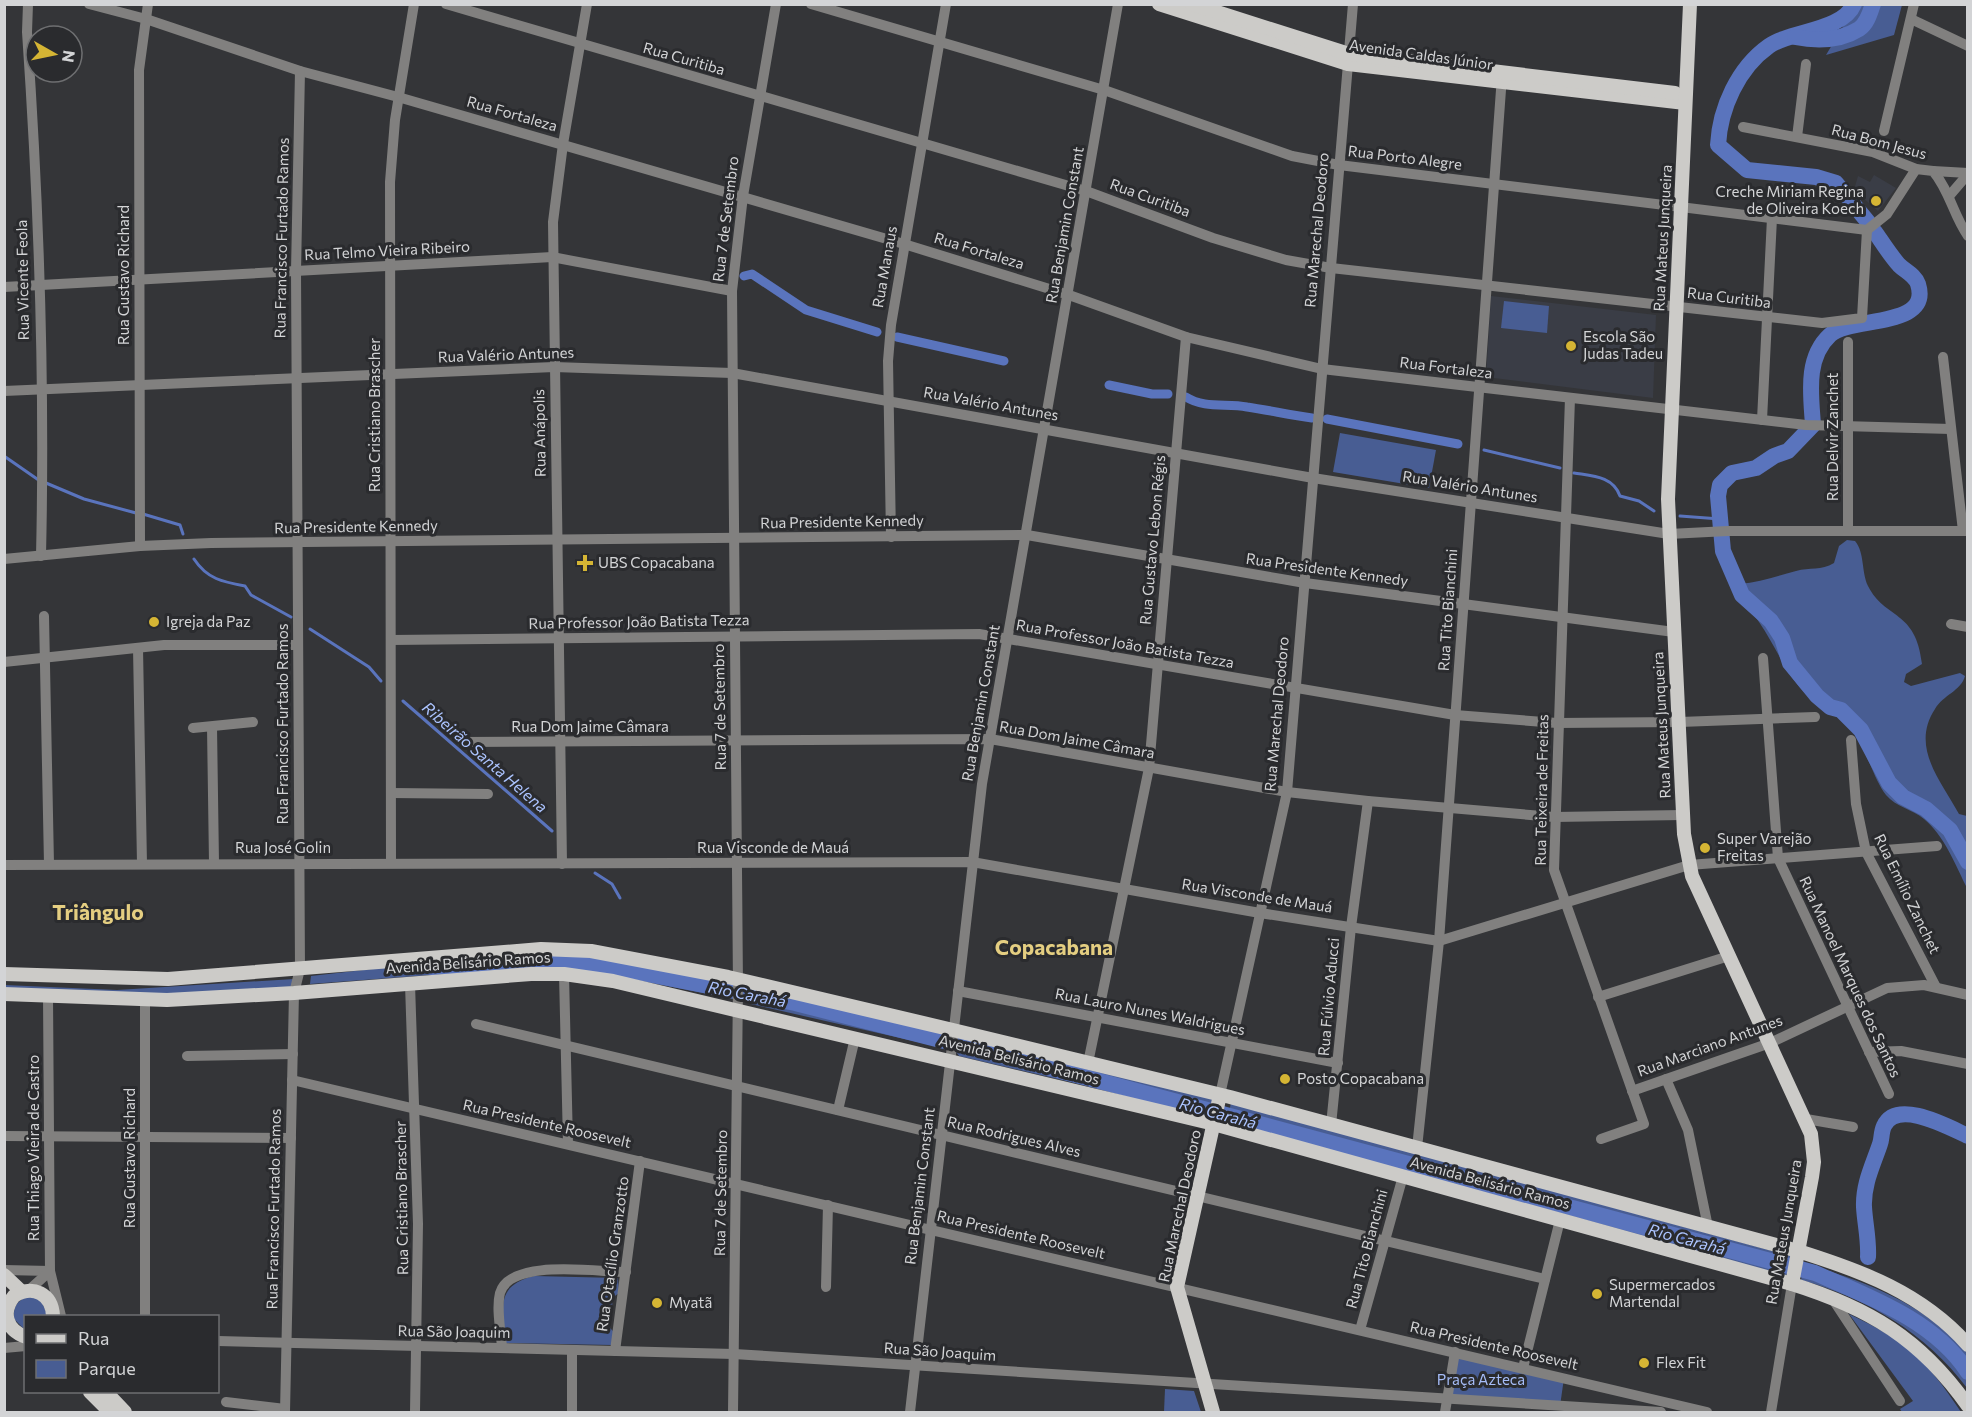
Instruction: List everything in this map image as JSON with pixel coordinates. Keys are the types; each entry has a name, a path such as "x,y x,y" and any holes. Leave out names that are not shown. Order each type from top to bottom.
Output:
{"main road":[{"name":"Avenida Caldas Júnior","path":"1160,4 1348,59 1686,99"},
{"name":"Avenida Caldas Júnior","path":"1192,4 1348,59"},
{"name":"Rua Mateus Junqueira","path":"1690,4 1676,307 1669,534 1683,814 1689,865 1811,1134 1814,1162 1792,1280"},
{"name":"Avenida Belisário Ramos","path":"4,974 168,979 515,950 567,949 738,983 1088,1063 1331,1125 1708,1227 1797,1255 1859,1271 1900,1290 1928,1308 1968,1345"},
{"name":"Avenida Belisário Ramos","path":"4,994 145,999 294,993 531,974 564,974 738,1004 855,1038 950,1056 1214,1121 1560,1220 1792,1280 1883,1321 1905,1337 1947,1377 1968,1406"},
{"name":"Rua Marechal Deodoro","path":"1213,1413 1177,1287 1219,1098"},
{"path":"4,1275 25,1290 44,1294 50,1300 53,1315"},
{"path":"24,1343 11,1329 6,1329 6,1300 25,1290"},
{"path":"91,1393 110,1413"},
{"path":"107,1393 125,1413"}],"street":[{"name":"Rua Vicente Feola","path":"28,4 27,32 34,140 39,285 43,476 41,555"},
{"name":"Rua Fortaleza","path":"89,4 146,19 300,71 398,97 904,244 1069,295 1186,337 1322,369 1806,425 1951,429"},
{"name":"Rua Gustavo Richard","path":"140,546 139,70 148,4"},
{"name":"Rua Cristiano Brascher","path":"391,863 390,182 398,97 414,4"},
{"name":"Rua Curitiba","path":"446,4 1086,191 1249,250 1331,268 1822,323 1862,318 1867,230"},
{"name":"Rua Anápolis","path":"562,864 552,256 555,193 586,4"},
{"name":"Rua 7 de Setembro","path":"733,1413 738,983 732,291 743,196 776,4"},
{"name":"Rua Porto Alegre","path":"811,4 1104,90 1272,150 1340,165 1867,230"},
{"name":"Rua Manaus","path":"891,537 888,401 891,325 946,4"},
{"name":"Rua Benjamin Constant","path":"910,1413 972,862 990,739 1118,4"},
{"name":"Rua Marechal Deodoro","path":"1219,1098 1287,792 1353,4"},
{"path":"1884,131 1914,4"},
{"path":"1911,19 1968,46"},
{"path":"1797,137 1806,64"},
{"name":"Rua Francisco Furtado Ramos","path":"285,1411 294,993 300,969 296,271 300,71"},
{"name":"Rua Tito Bianchini","path":"1417,1148 1439,940 1501,78"},
{"name":"Rua Bom Jesus","path":"1743,127 1873,152 1916,169 1933,171 1950,195 1956,218 1968,236"},
{"path":"1867,230 1887,214 1916,169"},
{"path":"1933,171 1968,173"},
{"path":"1950,195 1968,173"},
{"path":"1762,420 1773,218"},
{"name":"Rua Telmo Vieira Ribeiro","path":"4,287 552,256 732,291"},
{"name":"Rua Gustavo Lebon Régis","path":"1088,1063 1149,768 1186,337"},
{"name":"Rua Delvir Zanchet","path":"1848,342 1848,531"},
{"path":"1942,357 1966,531"},
{"name":"Rua Valério Antunes","path":"4,391 554,367 732,373 1314,478 1669,534 1713,531 1966,531"},
{"name":"Rua Teixeira de Freitas","path":"1570,398 1557,723 1554,870 1644,1124 1601,1139"},
{"name":"Rua Presidente Kennedy","path":"4,559 140,546 297,542 1027,535 1305,583 1674,632"},
{"path":"44,616 49,864"},
{"path":"1952,624 1968,627"},
{"name":"Rua Professor João Batista Tezza","path":"391,640 954,633 1008,638 1296,690 1455,715 1557,723 1680,722 1815,717"},
{"path":"4,662 184,645 297,645"},
{"path":"138,648 142,864"},
{"name":"Rua Manoel Marques dos Santos","path":"1763,658 1778,858 1889,1094"},
{"path":"193,728 253,722"},
{"path":"212,727 214,863"},
{"name":"Rua Dom Jaime Câmara","path":"463,742 990,739 1287,792 1368,801 1554,817 1683,814"},
{"name":"Rua Emílio Zanchet","path":"1851,740 1856,804 1866,852 1936,987"},
{"path":"391,792 488,794"},
{"name":"Rua Fúlvio Aducci","path":"1331,1125 1350,927 1368,801"},
{"name":"Rua Visconde de Mauá","path":"562,864 972,862 1260,913 1439,940 1689,865 1937,846"},
{"name":"Rua José Golin","path":"4,865 299,862 562,864"},
{"path":"1598,997 1729,956"},
{"path":"564,974 568,1144"},
{"name":"Rua Cristiano Brascher","path":"410,984 418,1224 416,1413"},
{"name":"Rua Marciano Antunes","path":"1632,1091 1770,1043 1875,992 1900,985 1936,987 1968,995"},
{"name":"Rua Lauro Nunes Waldrigues","path":"958,991 1338,1063"},
{"name":"Rua Thiago Vieira de Castro","path":"48,996 50,1271 61,1315"},
{"name":"Rua Gustavo Richard","path":"145,999 145,1315"},
{"name":"Rua Rodrigues Alves","path":"476,1024 1545,1279"},
{"path":"838,1110 855,1038"},
{"path":"1869,1052 1901,1051 1968,1064"},
{"path":"187,1056 293,1054"},
{"path":"1666,1079 1688,1130 1708,1227"},
{"name":"Rua Presidente Roosevelt","path":"292,1080 1707,1413"},
{"path":"1806,1119 1852,1127"},
{"path":"4,1136 291,1138"},
{"name":"Rua Otacílio Granzotto","path":"615,1351 640,1161"},
{"name":"Rua Tito Bianchini","path":"1360,1330 1402,1176"},
{"path":"826,1287 828,1205"},
{"path":"1523,1368 1560,1220"},
{"path":"4,1270 50,1271"},
{"path":"502,1348 500,1294 508,1280 515,1275 536,1270 626,1272"},
{"path":"25,1290 50,1271"},
{"name":"Rua Mateus Junqueira","path":"1771,1413 1792,1280"},
{"path":"1830,1296 1899,1401"},
{"name":"Rua Thiago Vieira de Castro","path":"53,1315 57,1298"},
{"name":"Rua São Joaquim","path":"219,1341 734,1354 1660,1413"},
{"path":"4,1348 24,1344"},
{"path":"572,1350 572,1413"},
{"path":"1445,1413 1455,1352"},
{"path":"226,1402 285,1411"}],"shaded area":[{"name":"Creche Miriam Regina de Oliveira Koech","path":"1874,175 1896,188 1878,211 1854,190 1858,176 1870,182"},
{"name":"Escola São Judas Tadeu","path":"1491,296 1656,315 1653,398 1486,377"}],"green space":[{"path":"1856,5 1902,5 1894,35 1826,55"},
{"path":"1504,301 1549,306 1547,333 1501,328"},
{"path":"1340,433 1436,450 1429,488 1333,472"},
{"path":"1847,540 1855,541 1858,546 1868,586 1875,597 1907,624 1919,646 1922,664 1906,674 1904,682 1911,686 1960,673 1965,676 1960,686 1938,704 1928,723 1926,737 1927,750 1937,776 1959,814 1967,816 1967,888 1938,833 1924,819 1886,795 1852,731 1841,719 1803,691 1790,675 1756,618 1733,590 1739,584 1820,568 1834,563 1839,546"},
{"path":"573,954 732,982 729,998 611,975 511,969 310,984 311,976 495,955"},
{"path":"294,979 293,989 138,997 5,991 5,985 117,990"},
{"path":"752,989 947,1035 944,1048 751,1004 748,990"},
{"path":"960,1036 1218,1099 1215,1116 959,1056 957,1053"},
{"path":"1231,1103 1791,1256 1786,1277 1227,1120"},
{"path":"1805,1264 1850,1278 1893,1296 1932,1321 1967,1353 1967,1388 1933,1350 1893,1320 1849,1297 1801,1280"},
{"path":"534,1276 618,1278 619,1293 612,1298 609,1327 614,1332 612,1345 506,1343 503,1309 507,1293 521,1280"},
{"path":"26,1297 38,1299 47,1315 24,1315 24,1329 14,1319 15,1309"},
{"path":"1849,1314 1886,1333 1913,1353 1937,1378 1961,1412 1902,1412 1900,1409 1913,1401"},
{"name":"Praça Azteca","path":"1455,1352 1564,1378 1560,1406 1447,1399"},
{"path":"1165,1389 1194,1391 1201,1412 1164,1412"}],"waterway":[{"path":"1854,4 1839,20 1778,41 1758,55 1740,77 1727,103 1722,117 1718,145 1747,170 1816,177 1836,183 1868,222"},
{"path":"1795,37 1828,39 1852,33 1864,24 1873,4"},
{"path":"1875,232 1901,267 1917,281 1919,298 1913,308 1902,315 1840,329 1822,344 1811,377 1813,425 1788,451 1774,456 1756,468 1732,473 1720,485 1718,496 1723,551 1742,595 1771,621 1782,638 1790,663 1817,696 1830,707 1841,710 1861,730 1889,783 1903,797 1926,809 1950,830 1968,862"},
{"path":"744,276 752,274 806,310 877,332"},
{"path":"897,337 1004,361"},
{"path":"1109,385 1152,394 1168,394"},
{"path":"1186,397 1201,403 1239,406 1312,418"},
{"path":"1327,419 1458,444"},
{"path":"1484,450 1560,468"},
{"name":"Ribeirão Santa Helena","path":"4,456 40,481"},
{"path":"1574,473 1601,478 1612,484 1620,496 1639,501 1654,511"},
{"name":"Ribeirão Santa Helena","path":"46,483 84,499 136,513"},
{"name":"Ribeirão Santa Helena","path":"143,514 180,525 183,534"},
{"path":"1680,516 1720,519"},
{"name":"Ribeirão Santa Helena","path":"194,559 210,575 223,581 245,586 251,595 291,617"},
{"name":"Ribeirão Santa Helena","path":"310,629 369,667 381,681"},
{"name":"Ribeirão Santa Helena","path":"403,701 552,831"},
{"name":"Ribeirão Santa Helena","path":"595,873 612,884 620,898"},
{"name":"Rio Carahá","path":"432,967 559,962 627,970 795,1003 1043,1066 1815,1273 1878,1301 1919,1324 1954,1354 1968,1372"},
{"name":"Ribeirão Santa Helena","path":"650,976 651,969"},
{"path":"1868,1257 1865,1190 1884,1126 1891,1118 1912,1115 1924,1117 1968,1136"}],"place":[{"name":"Creche Miriam Regina de Oliveira Koech","path":"1876,201"},
{"name":"Escola São Judas Tadeu","path":"1571,346"},
{"name":"UBS Copacabana","path":"585,563"},
{"name":"Igreja da Paz","path":"154,622"},
{"name":"Super Varejão Freitas","path":"1705,848"},
{"name":"Posto Copacabana","path":"1285,1079"},
{"name":"Supermercados Martendal","path":"1597,1294"},
{"name":"Myatã","path":"657,1303"},
{"name":"Flex Fit","path":"1644,1363"}],"district":[{"name":"Triângulo","path":"98,913"},
{"name":"Copacabana","path":"1054,948"}]}
